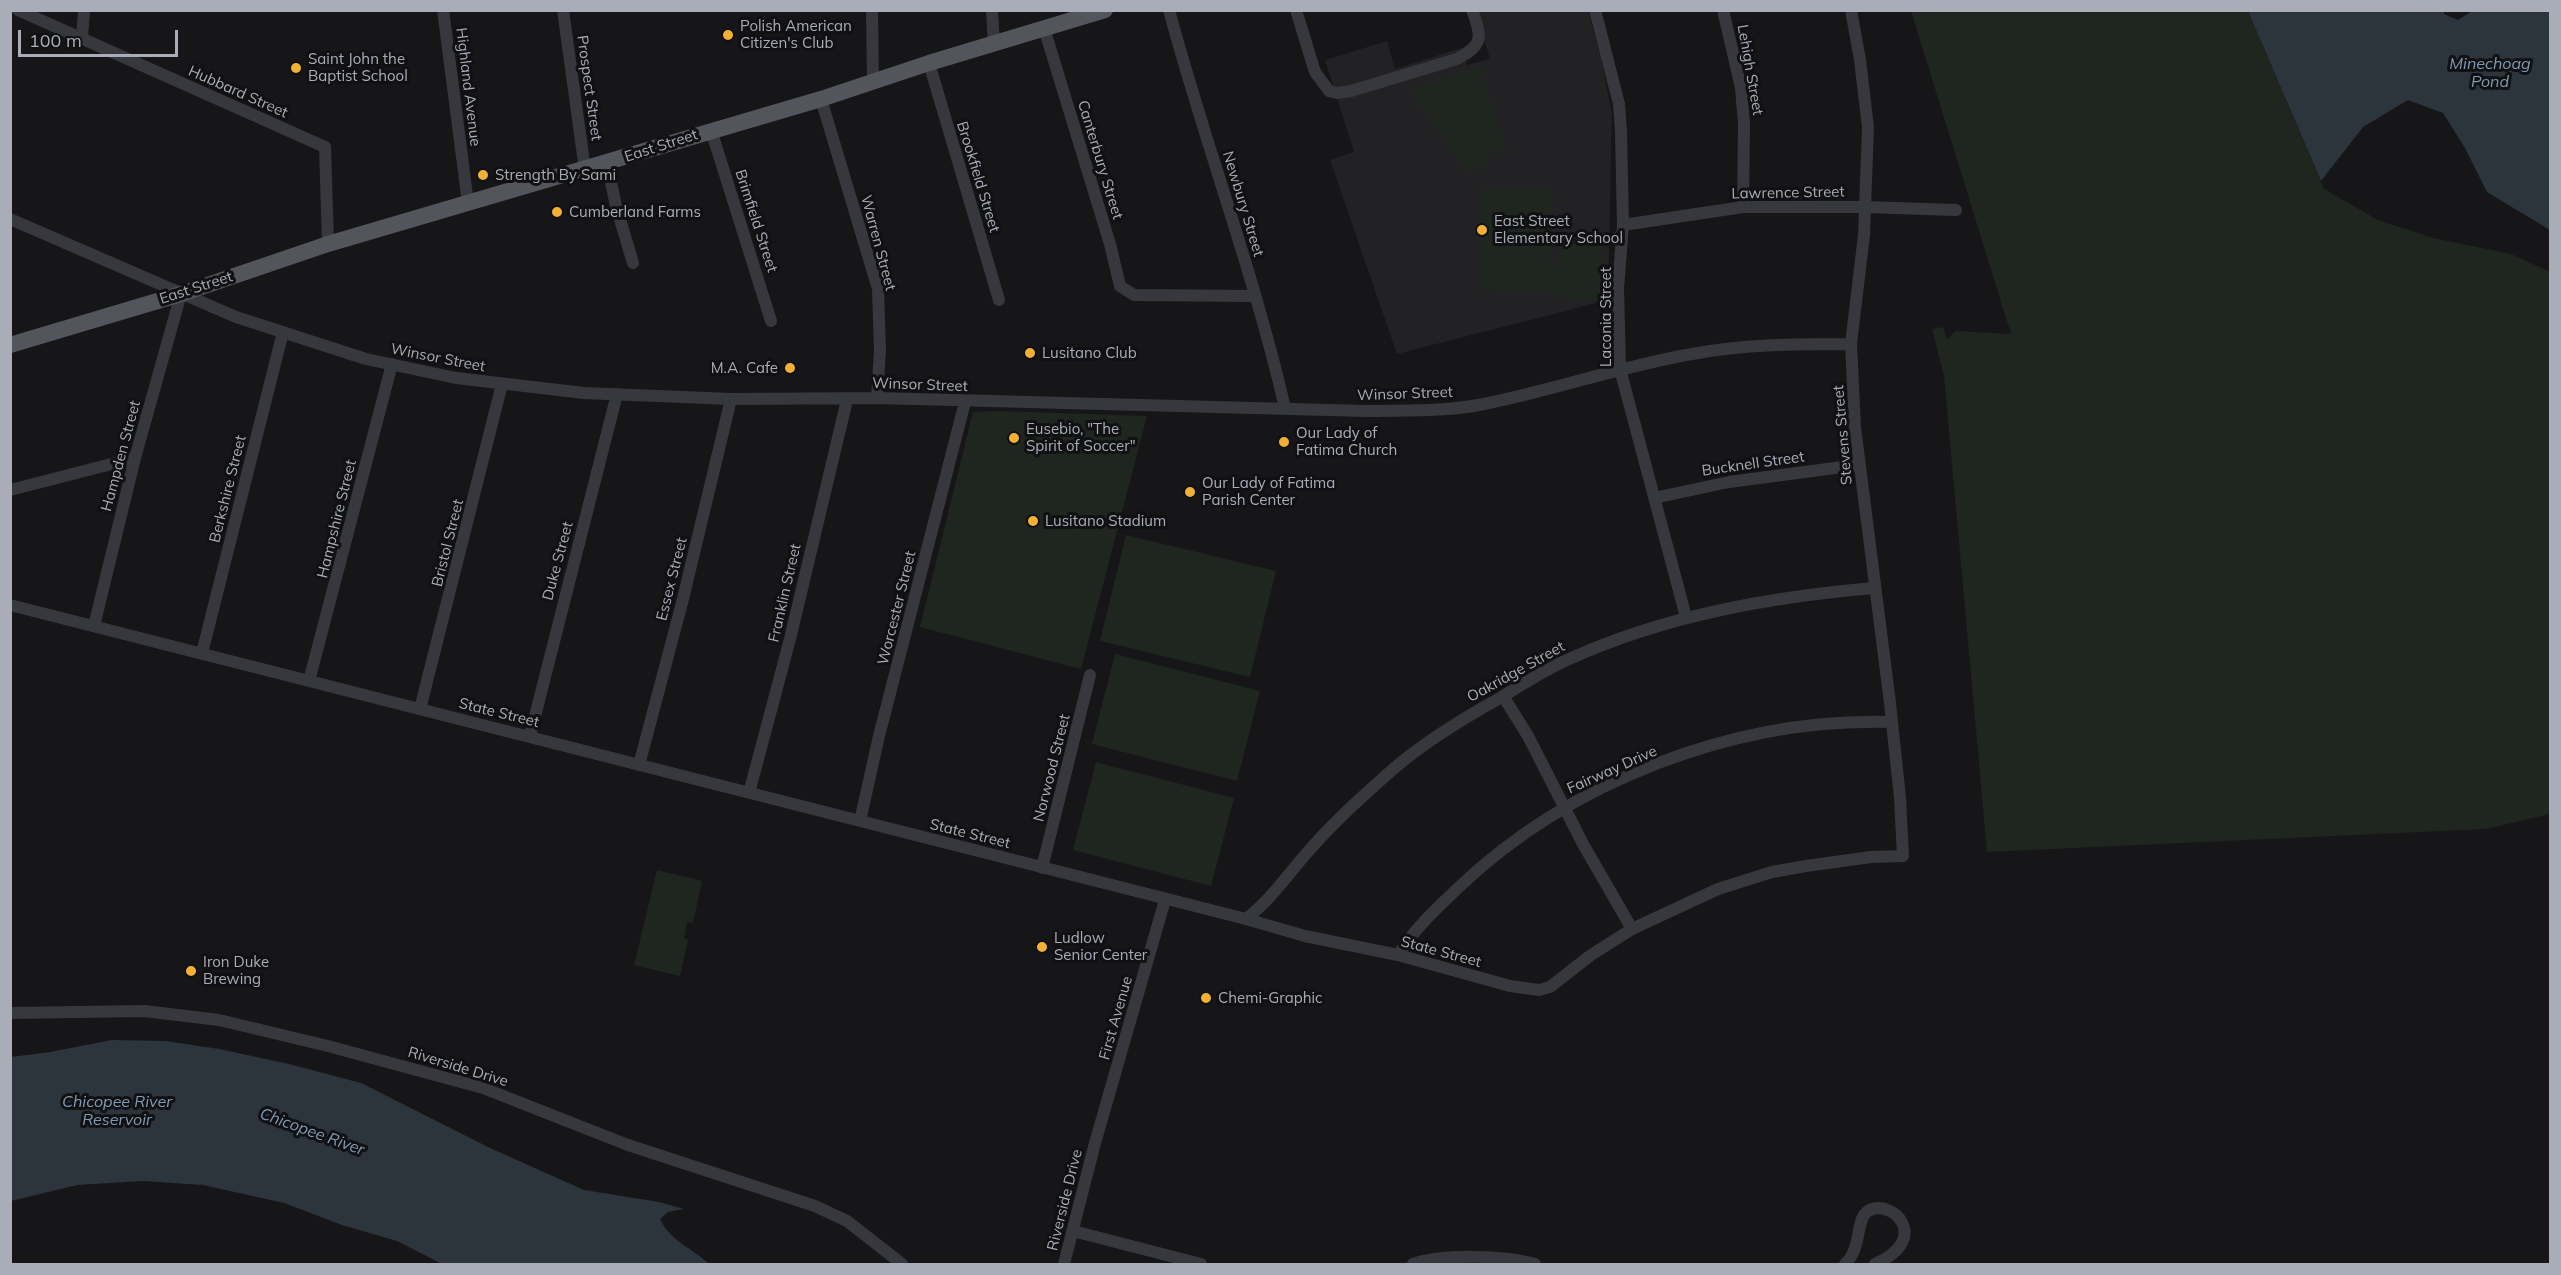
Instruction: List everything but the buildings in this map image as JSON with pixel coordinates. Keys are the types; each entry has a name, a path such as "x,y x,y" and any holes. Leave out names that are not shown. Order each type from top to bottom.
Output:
{"main road":[{"name":"East Street","path":"10,345 181,294 328,244 821,99 928,63 1105,10"}],"street":[{"name":"Hubbard Street","path":"18,10 325,147 328,244"},
{"path":"82,38 84,10"},
{"name":"Highland Avenue","path":"443,10 468,203"},
{"name":"Prospect Street","path":"563,10 585,170"},
{"path":"872,10 873,81"},
{"path":"992,10 994,44"},
{"name":"Newbury Street","path":"1169,10 1270,343 1285,408"},
{"path":"1296,10 1315,72 1329,91 1337,93 1351,91 1457,59 1472,50 1479,43 1480,33 1472,10"},
{"name":"Laconia Street","path":"1595,10 1619,104 1623,225 1618,288 1620,369 1686,617"},
{"name":"Lehigh Street","path":"1723,10 1742,100 1743,207"},
{"name":"Stevens Street","path":"1851,10 1868,127 1864,235 1851,344 1858,465 1892,722 1903,856"},
{"name":"Canterbury Street","path":"1044,28 1110,244 1120,286 1134,295 1255,296"},
{"name":"Brookfield Street","path":"928,63 999,300"},
{"name":"Warren Street","path":"821,99 878,289 880,351 877,398"},
{"name":"Brimfield Street","path":"711,130 771,321"},
{"path":"607,163 616,206 633,263"},
{"name":"Lawrence Street","path":"1623,225 1743,207 1956,210"},
{"name":"Winsor Street","path":"10,219 236,317 333,349 456,378 545,390 731,399 877,398 1366,411 1459,408 1693,353 1762,345 1851,344"},
{"name":"Hampden Street","path":"94,626 135,458 181,294"},
{"name":"Berkshire Street","path":"202,653 283,332"},
{"name":"Hampshire Street","path":"309,681 392,364"},
{"name":"Bristol Street","path":"420,709 502,384"},
{"name":"Duke Street","path":"530,736 617,394"},
{"name":"Essex Street","path":"639,765 679,614 731,399"},
{"name":"Franklin Street","path":"749,793 790,639 847,400"},
{"name":"Worcester Street","path":"860,821 879,736 965,402"},
{"path":"10,490 135,458"},
{"name":"Bucknell Street","path":"1654,498 1729,482 1858,465"},
{"name":"Oakridge Street","path":"1246,919 1266,903 1338,819 1392,770 1458,721 1565,660 1627,636 1686,617 1787,598 1874,588"},
{"name":"State Street","path":"10,605 1246,919 1305,936 1398,955 1510,987 1539,990 1550,987 1591,955 1632,929 1718,889 1772,872 1842,860 1903,856"},
{"name":"Norwood Street","path":"1042,868 1090,675"},
{"path":"1503,696 1528,736 1564,807 1632,929"},
{"name":"Fairway Drive","path":"1398,955 1412,932 1475,872 1515,839 1564,807 1595,791 1713,746 1752,734 1849,721 1892,722"},
{"name":"First Avenue","path":"1095,1143 1165,900"},
{"name":"Riverside Drive","path":"10,1013 144,1011 219,1020 328,1046 483,1088 628,1145 815,1206 847,1221 902,1264"},
{"name":"Riverside Drive","path":"1064,1264 1095,1143"},
{"path":"1845,1264 1855,1252 1859,1223 1863,1216 1869,1211 1879,1209 1897,1215 1905,1228 1905,1236 1894,1255 1875,1264"},
{"path":"1073,1231 1201,1264"},
{"path":"1413,1264 1474,1257 1508,1258 1534,1264"}],"shaded area":[{"name":"East Street Elementary School","path":"1475,11 1588,11 1601,58 1612,114 1608,300 1397,354 1330,160 1354,152 1325,60 1387,41 1395,69 1461,48 1467,65 1490,59"},
{"path":"1911,11 2248,11 2324,189 2378,220 2433,238 2511,254 2550,272 2550,814 2485,829 1987,852 1944,376 1932,329 1943,327 1947,339 1956,331 2011,334"},
{"path":"1475,68 1481,69 1506,150 1484,155 1486,167 1467,173 1409,90"},
{"path":"1483,187 1553,189 1550,292 1480,290"},
{"path":"1594,240 1601,242 1603,268 1601,295 1590,301 1557,297 1552,276 1553,266 1558,257 1572,244"},
{"name":"Lusitano Stadium","path":"973,412 1147,416 1081,669 920,627"},
{"path":"1126,535 1276,571 1250,677 1100,641"},
{"path":"1115,654 1260,691 1237,781 1092,744"},
{"path":"1096,762 1234,798 1211,886 1073,850"},
{"path":"657,870 702,881 693,923 687,922 684,938 688,940 680,976 634,965"}],"water":[{"name":"Minechoag Pond","path":"2443,10 2444,14 2458,20 2472,11 2550,11 2550,230 2487,192 2465,148 2443,113 2408,100 2363,127 2321,181 2248,11"},
{"name":"Chicopee River Reservoir","path":"112,1040 166,1041 219,1049 361,1083 490,1148 584,1190 659,1202 684,1209 668,1212 660,1219 676,1239 709,1264 442,1264 397,1241 342,1225 284,1203 203,1185 143,1181 77,1185 11,1201 11,1057"}],"place":[{"name":"Polish American Citizen's Club","path":"728,35"},
{"name":"Saint John the Baptist School","path":"296,68"},
{"name":"Strength By Sami","path":"483,175"},
{"name":"Cumberland Farms","path":"557,212"},
{"name":"East Street Elementary School","path":"1482,230"},
{"name":"Lusitano Club","path":"1030,353"},
{"name":"M.A. Cafe","path":"790,368"},
{"name":"Eusebio, \"The Spirit of Soccer\"","path":"1014,438"},
{"name":"Our Lady of Fatima Church","path":"1284,442"},
{"name":"Our Lady of Fatima Parish Center","path":"1190,492"},
{"name":"Lusitano Stadium","path":"1033,521"},
{"name":"Ludlow Senior Center","path":"1042,947"},
{"name":"Iron Duke Brewing","path":"191,971"},
{"name":"Chemi-Graphic","path":"1206,998"}],"water label":[{"name":"Chicopee River","path":"312,1132"}]}
